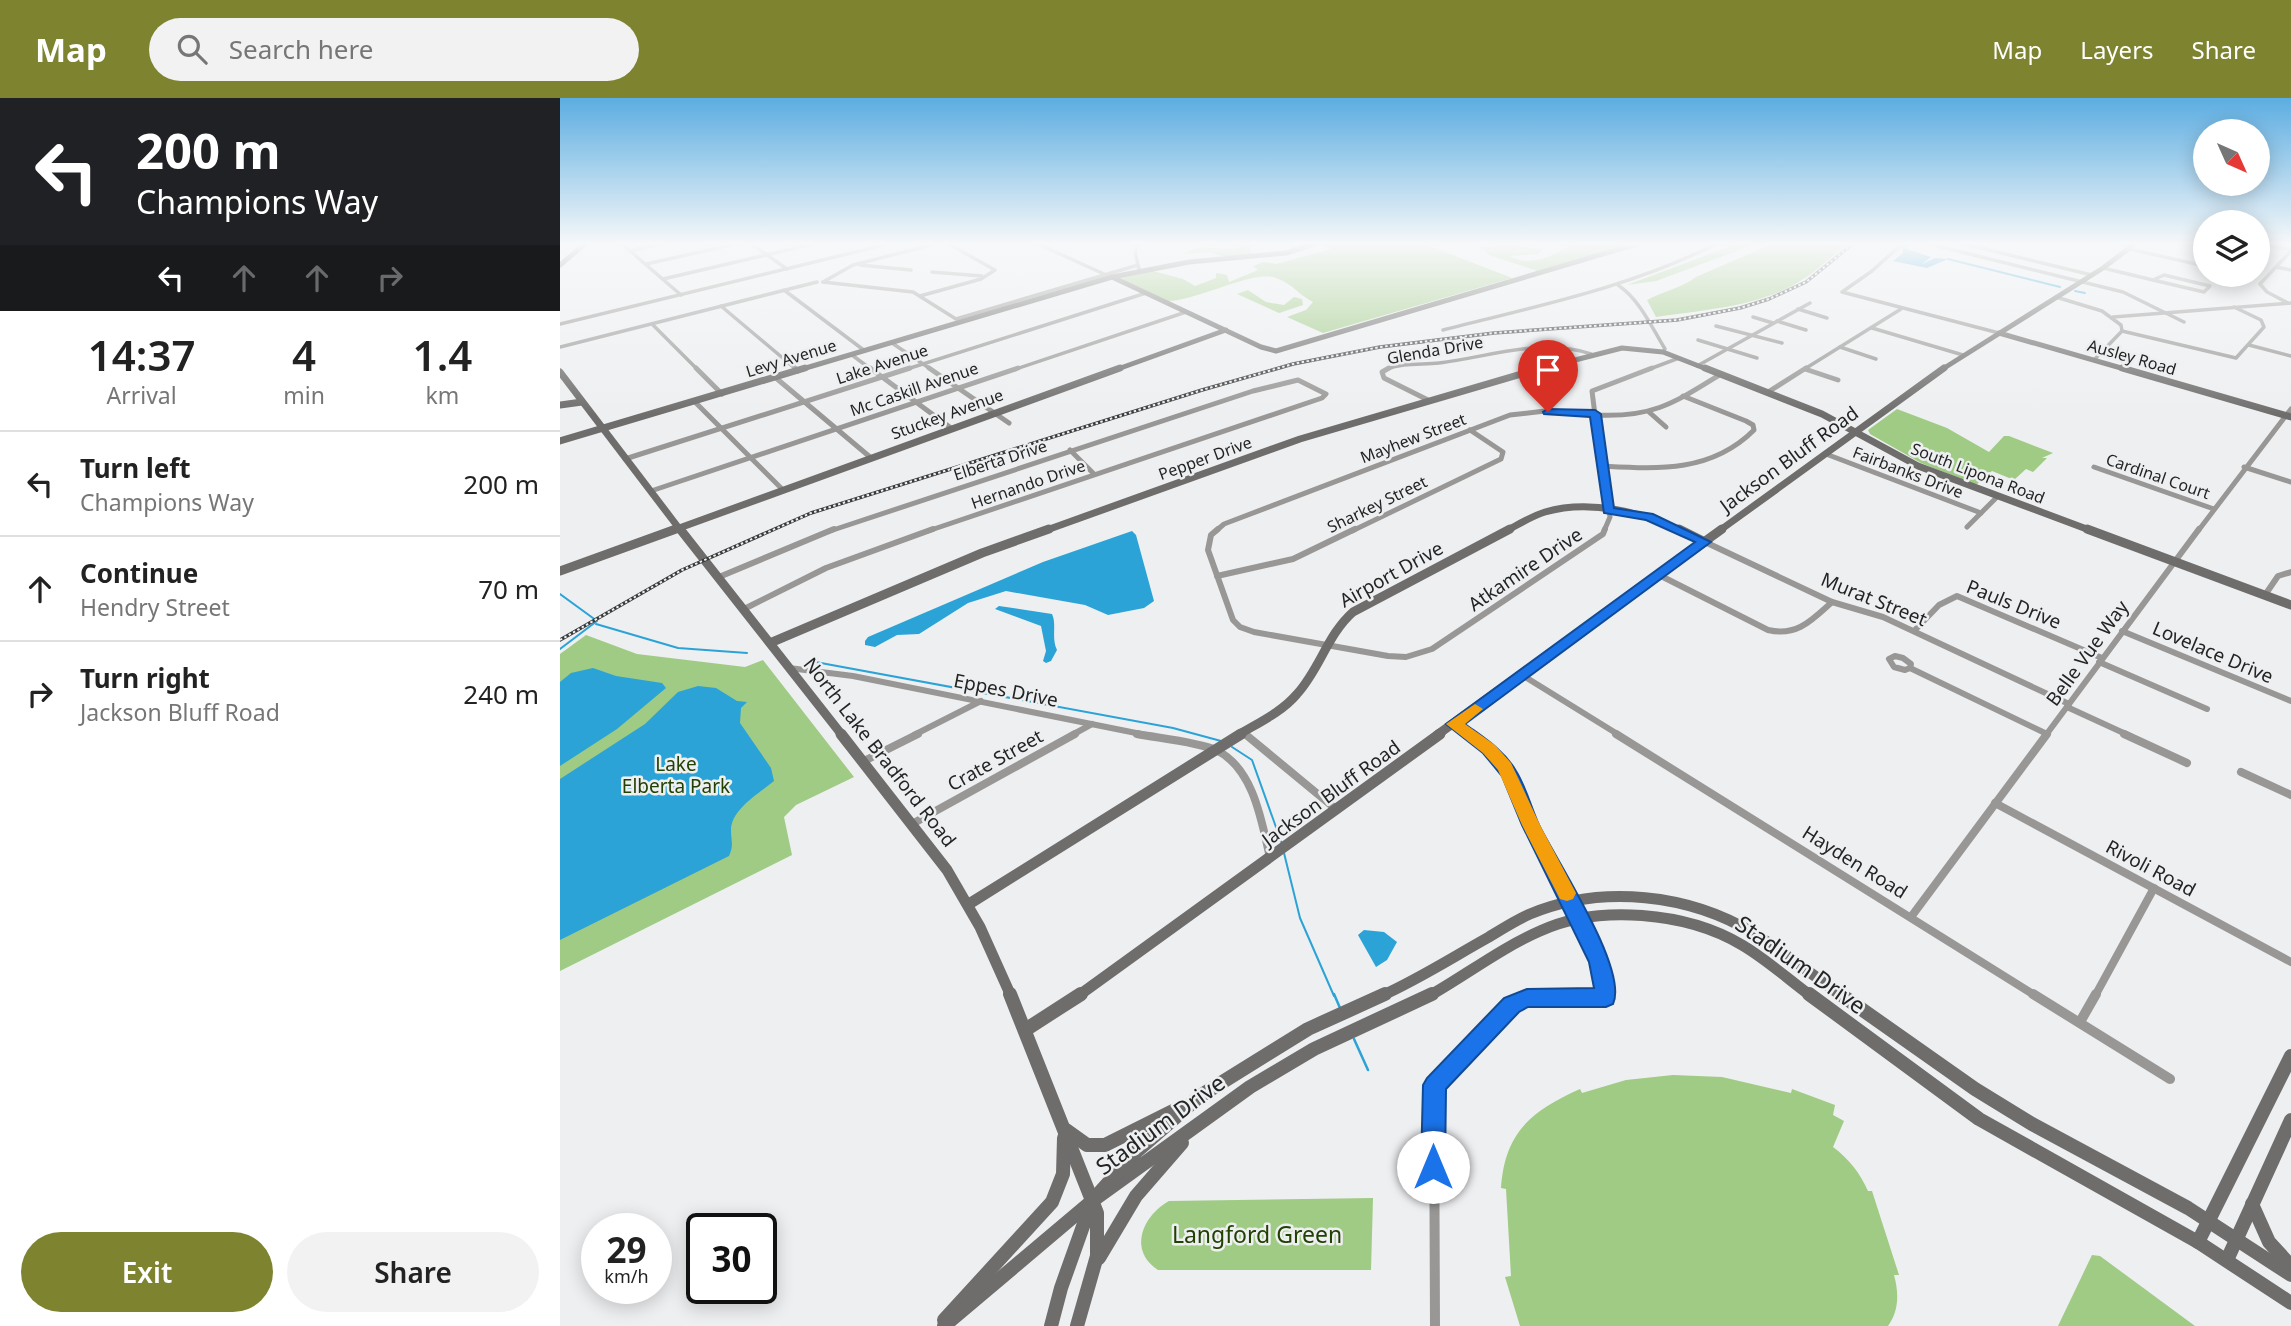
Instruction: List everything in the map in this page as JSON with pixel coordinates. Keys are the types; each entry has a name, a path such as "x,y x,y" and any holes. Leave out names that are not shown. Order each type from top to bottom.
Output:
{"street":[{"path":"560,324 659,300"},
{"path":"560,347 743,300"},
{"path":"798,300 865,351"},
{"path":"927,300 956,319 1022,300"},
{"name":"Levy Avenue","path":"560,441 1030,300"},
{"name":"Lake Avenue","path":"625,459 1123,300"},
{"path":"1161,300 1273,351 1445,300"},
{"path":"1443,330 1558,300"},
{"path":"1634,300 1665,349 1663,352"},
{"name":"Ausley Road","path":"1869,300 1999,333 2288,416"},
{"name":"Jackson Bluff Road","path":"1025,1030 1050,1016 1296,840 1963,355 2052,300"},
{"path":"2063,300 2113,317 2290,303"},
{"path":"2140,300 2184,322"},
{"path":"1697,366 1810,303"},
{"path":"721,306 798,371"},
{"path":"2122,331 2222,357 2236,358 2264,327 2263,323 2234,307"},
{"path":"1798,309 1827,318"},
{"path":"1768,392 1901,309"},
{"name":"Mc Caskill Avenue","path":"651,491 1186,312"},
{"path":"1753,317 1805,330"},
{"path":"2113,317 2121,325 2122,331"},
{"path":"652,324 722,394"},
{"path":"1716,326 1782,343"},
{"path":"1872,328 1963,355"},
{"name":"Stuckey Avenue","path":"560,569 1226,330"},
{"path":"2094,360 2122,331"},
{"path":"1698,340 1757,358"},
{"path":"892,343 1009,423"},
{"path":"2249,345 2291,356"},
{"name":"Glenda Drive","path":"1430,401 1384,378 1382,372 1392,367 1448,361 1502,351 1572,348 1591,354"},
{"name":"Pepper Drive","path":"770,643 933,573 1029,536 1300,439 1591,354 1622,348 1663,352"},
{"path":"1840,348 1876,359"},
{"name":"South Lipona Road","path":"1663,352 1822,414 1907,462 2291,605"},
{"path":"852,355 951,428"},
{"path":"1609,511 1592,393 1594,388 1679,358"},
{"path":"1805,369 1839,380"},
{"name":"North Lake Bradford Road","path":"560,372 602,430 864,761 970,904 1025,1030 1092,1201 1099,1226 1097,1262"},
{"name":"Mayhew Street","path":"1236,624 1207,542 1218,527 1521,412 1649,412 1721,374"},
{"path":"776,378 870,457"},
{"name":"Hernando Drive","path":"744,609 847,559 1325,397 1323,390 1294,380"},
{"name":"Elberta Drive","path":"719,577 833,528 1294,380"},
{"path":"1602,466 1674,469 1696,466 1749,435 1754,427 1735,416 1683,396"},
{"path":"560,405 580,399"},
{"path":"695,402 782,489"},
{"name":"Belle Vue Way","path":"1910,917 2244,467 2291,409"},
{"path":"1649,412 1666,427"},
{"name":"Sharkey Street","path":"1217,576 1293,559 1501,459 1503,452 1498,446 1471,430"},
{"path":"1070,450 1094,474"},
{"name":"Fairbanks Drive","path":"1826,454 1981,513"},
{"name":"Cardinal Court","path":"2094,467 2214,509"},
{"path":"2244,467 2291,482"},
{"path":"1967,527 1998,496"},
{"name":"Airport Drive","path":"970,904 1232,740 1297,696 1308,682 1341,622 1353,612 1536,515 1559,507 1649,517 1705,542"},
{"name":"Atkamire Drive","path":"1236,624 1254,632 1406,657 1432,649 1598,539 1608,525 1609,511"},
{"name":"Murat Street","path":"1705,542 1832,601 1872,613 1914,631 2187,764"},
{"path":"2265,595 2278,576 2291,572"},
{"path":"1659,575 1768,630 1784,634 1799,630 1832,601"},
{"name":"Pauls Drive","path":"1914,631 1953,596 1968,600 2207,709"},
{"name":"Lovelace Drive","path":"2122,631 2291,701"},
{"name":"Eppes Drive","path":"789,668 853,676 1219,748"},
{"path":"1910,668 2047,734"},
{"name":"Hayden Road","path":"1522,675 2170,1079"},
{"path":"864,761 982,701"},
{"name":"Crate Street","path":"912,824 1093,723"},
{"path":"1435,1326 1434,1085 1517,1001 1527,998 1606,998 1600,962 1505,767 1489,749 1454,724"},
{"path":"1243,732 1336,810"},
{"path":"1219,748 1248,785 1272,857"},
{"path":"2241,772 2291,795"},
{"name":"Rivoli Road","path":"1995,803 2291,962"},
{"path":"2080,1023 2154,888"},
{"name":"Stadium Drive","path":"1092,1201 1137,1151 1200,1096 1256,1059 1318,1024 1423,975 1522,917 1570,900 1617,895 1646,897 1691,906 1738,925 1782,952 1975,1089 2208,1221 2291,1275"},
{"name":"Stadium Drive","path":"1092,1201 1266,1076 1327,1043 1445,987 1531,935 1580,918 1605,914 1650,915 1696,925 1741,944 1979,1119 2198,1242 2291,1303"},
{"path":"2198,1242 2291,1056"},
{"path":"1063,1127 1083,1143 1105,1146 1200,1096"},
{"path":"1077,1326 1097,1262 1124,1214 1144,1185 1177,1148 1218,1109"},
{"path":"2227,1260 2291,1120"},
{"path":"938,1326 1052,1202 1063,1174 1063,1127"},
{"path":"944,1326 1092,1201"},
{"path":"1051,1326 1061,1287 1092,1201"},
{"path":"2252,1204 2269,1242 2291,1266"}],"green space":[{"path":"1251,300 1284,305 1290,300 1302,300 1303,305 1279,313"},
{"path":"1310,300 1435,300 1323,333 1287,317 1306,310 1313,302"},
{"path":"1647,300 1753,300 1729,306 1656,317"},
{"path":"1897,409 1947,428 1989,452 2004,436 2009,436 2053,453 2042,458 2047,458 2033,472 2026,469 2014,480 1992,471 1976,485 1921,463 1870,434 1868,430"},
{"name":"Lake Elberta Park","path":"586,635 637,654 745,667 763,660 854,777 796,805 784,817 792,855 560,971 560,654"},
{"path":"1673,1075 1722,1077 1791,1093 1792,1089 1835,1105 1833,1115 1844,1121 1833,1147 1854,1167 1868,1191 1872,1191 1899,1275 1894,1275 1897,1302 1888,1326 1520,1326 1505,1277 1511,1276 1506,1189 1501,1188 1508,1152 1515,1138 1535,1115 1580,1089 1582,1093 1626,1080"},
{"name":"Langford Green","path":"1373,1198 1371,1270 1158,1270 1143,1253 1141,1244 1146,1224 1160,1207 1169,1201"},
{"path":"2092,1255 2100,1256 2195,1326 2058,1326"}],"water":[{"path":"1132,531 1136,535 1154,601 1144,608 1108,615 1085,605 1006,591 968,603 919,634 897,635 875,647 865,645 868,637 1043,562"},
{"path":"999,606 1052,614 1057,650 1051,661 1043,661 1046,651 1041,626 995,609"},
{"path":"593,668 616,676 662,683 666,688 617,729 560,766 560,682 571,673"},
{"path":"698,686 716,688 737,701 747,702 741,708 740,723 771,768 774,781 736,815 732,822 732,846 729,856 560,940 560,779 645,724 678,692"},
{"path":"1364,930 1384,932 1397,942 1387,960 1376,967 1358,935"}],"waterway":[{"path":"560,594 597,621 560,649"},
{"path":"596,624 678,648 747,653"},
{"path":"810,661 1173,728 1221,741"},
{"path":"1232,747 1252,760 1282,844"},
{"path":"1284,853 1300,918 1334,996"},
{"path":"1334,994 1340,1008"},
{"path":"1354,1039 1368,1070"}],"railway":[{"path":"560,640 682,570 811,513 1293,364 1380,347 1494,333 1677,320 1765,300"}],"slow traffic":[{"path":"1475,709 1454,724 1489,749 1505,767 1531,825 1567,893"}],"route":[{"path":"1433,1167 1434,1085 1511,1005 1527,998 1606,998 1600,962 1531,825 1509,773 1498,757 1454,724 1705,542 1649,517 1609,511 1595,414 1548,412"}]}
